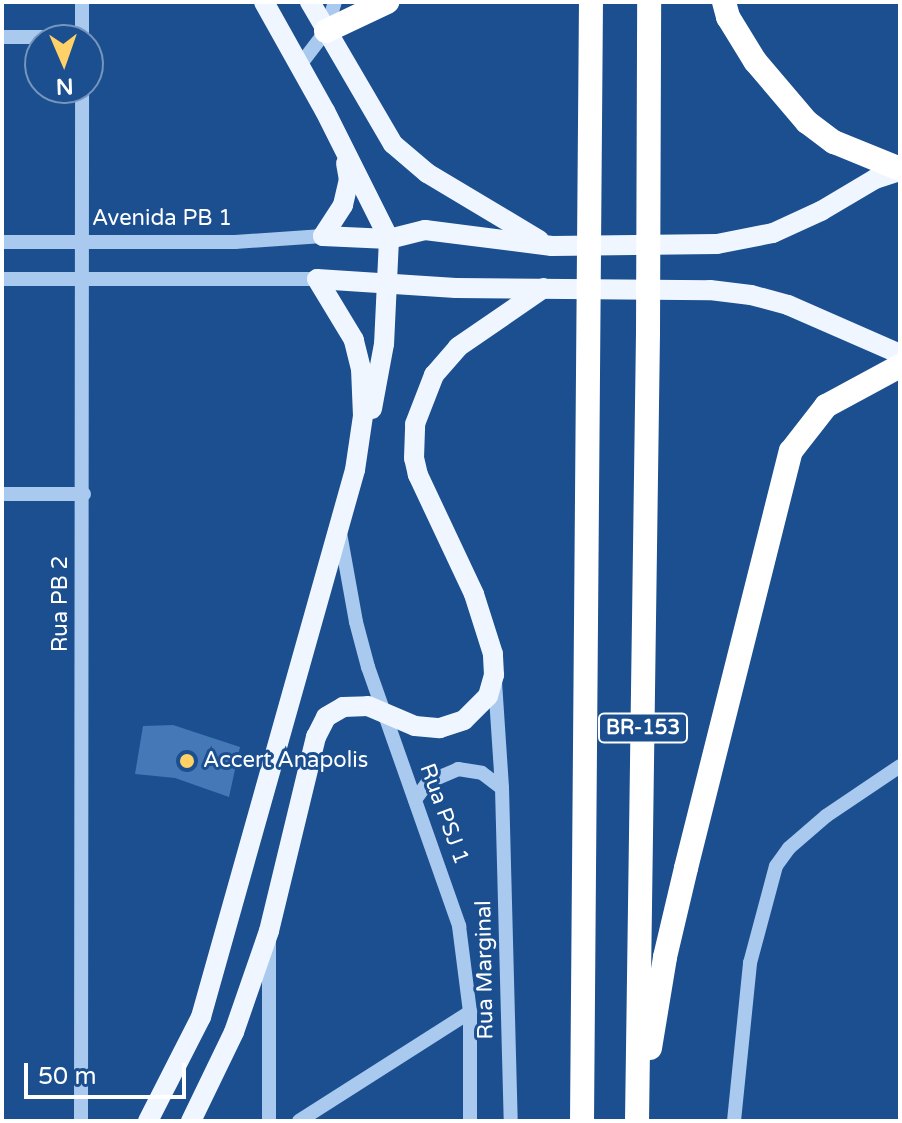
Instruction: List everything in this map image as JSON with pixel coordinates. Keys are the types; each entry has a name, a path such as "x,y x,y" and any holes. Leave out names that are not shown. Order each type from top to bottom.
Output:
{"highway":[{"path":"326,31 387,2"},
{"name":"BR-153","path":"582,1121 591,359 591,2"},
{"name":"BR-153","path":"637,1121 648,334 649,2"},
{"path":"724,2 728,17 755,61 807,122 834,142 900,170"},
{"path":"637,1121 665,957 791,451 826,406 900,366"}],"main road":[{"path":"148,1121 166,1092 201,1017 373,407 384,344 389,239 300,65 264,2"},
{"path":"310,2 385,135 415,164 506,223 552,246"},
{"path":"323,236 343,205 349,180 345,154"},
{"path":"323,236 389,239 425,230 552,246 717,244 745,240 800,222 875,179 900,170"},
{"path":"317,279 456,288 710,290 751,295 788,305 900,354"},
{"path":"317,279 354,340 364,391 358,456"},
{"path":"191,1121 234,1032 269,931 320,726 326,717 343,707 368,706 415,726 453,725 482,705 494,675 493,654 484,621 418,475 414,458 415,424 434,375 470,338 544,288"}],"street":[{"path":"82,2 82,24"},
{"path":"300,65 326,31 335,2"},
{"path":"2,37 24,37"},
{"name":"Rua PB 2","path":"81,1121 82,104"},
{"name":"Avenida PB 1","path":"2,242 235,242 323,236"},
{"path":"2,279 317,279"},
{"path":"2,494 84,494"},
{"name":"Rua PSJ 1","path":"339,527 356,622 459,926 470,1012 470,1121"},
{"name":"Rua Marginal","path":"494,675 502,788 511,1121"},
{"path":"734,1121 750,963 776,866 789,848 826,816 900,766"},
{"path":"415,800 428,782 458,769 482,773 502,788"},
{"path":"269,931 269,1121"},
{"path":"299,1121 470,1012"}],"building":[{"name":"Accert Anapolis","path":"173,725 240,747 229,797 175,778 135,774 143,726"}],"place":[{"name":"Accert Anapolis","path":"187,761"}]}
